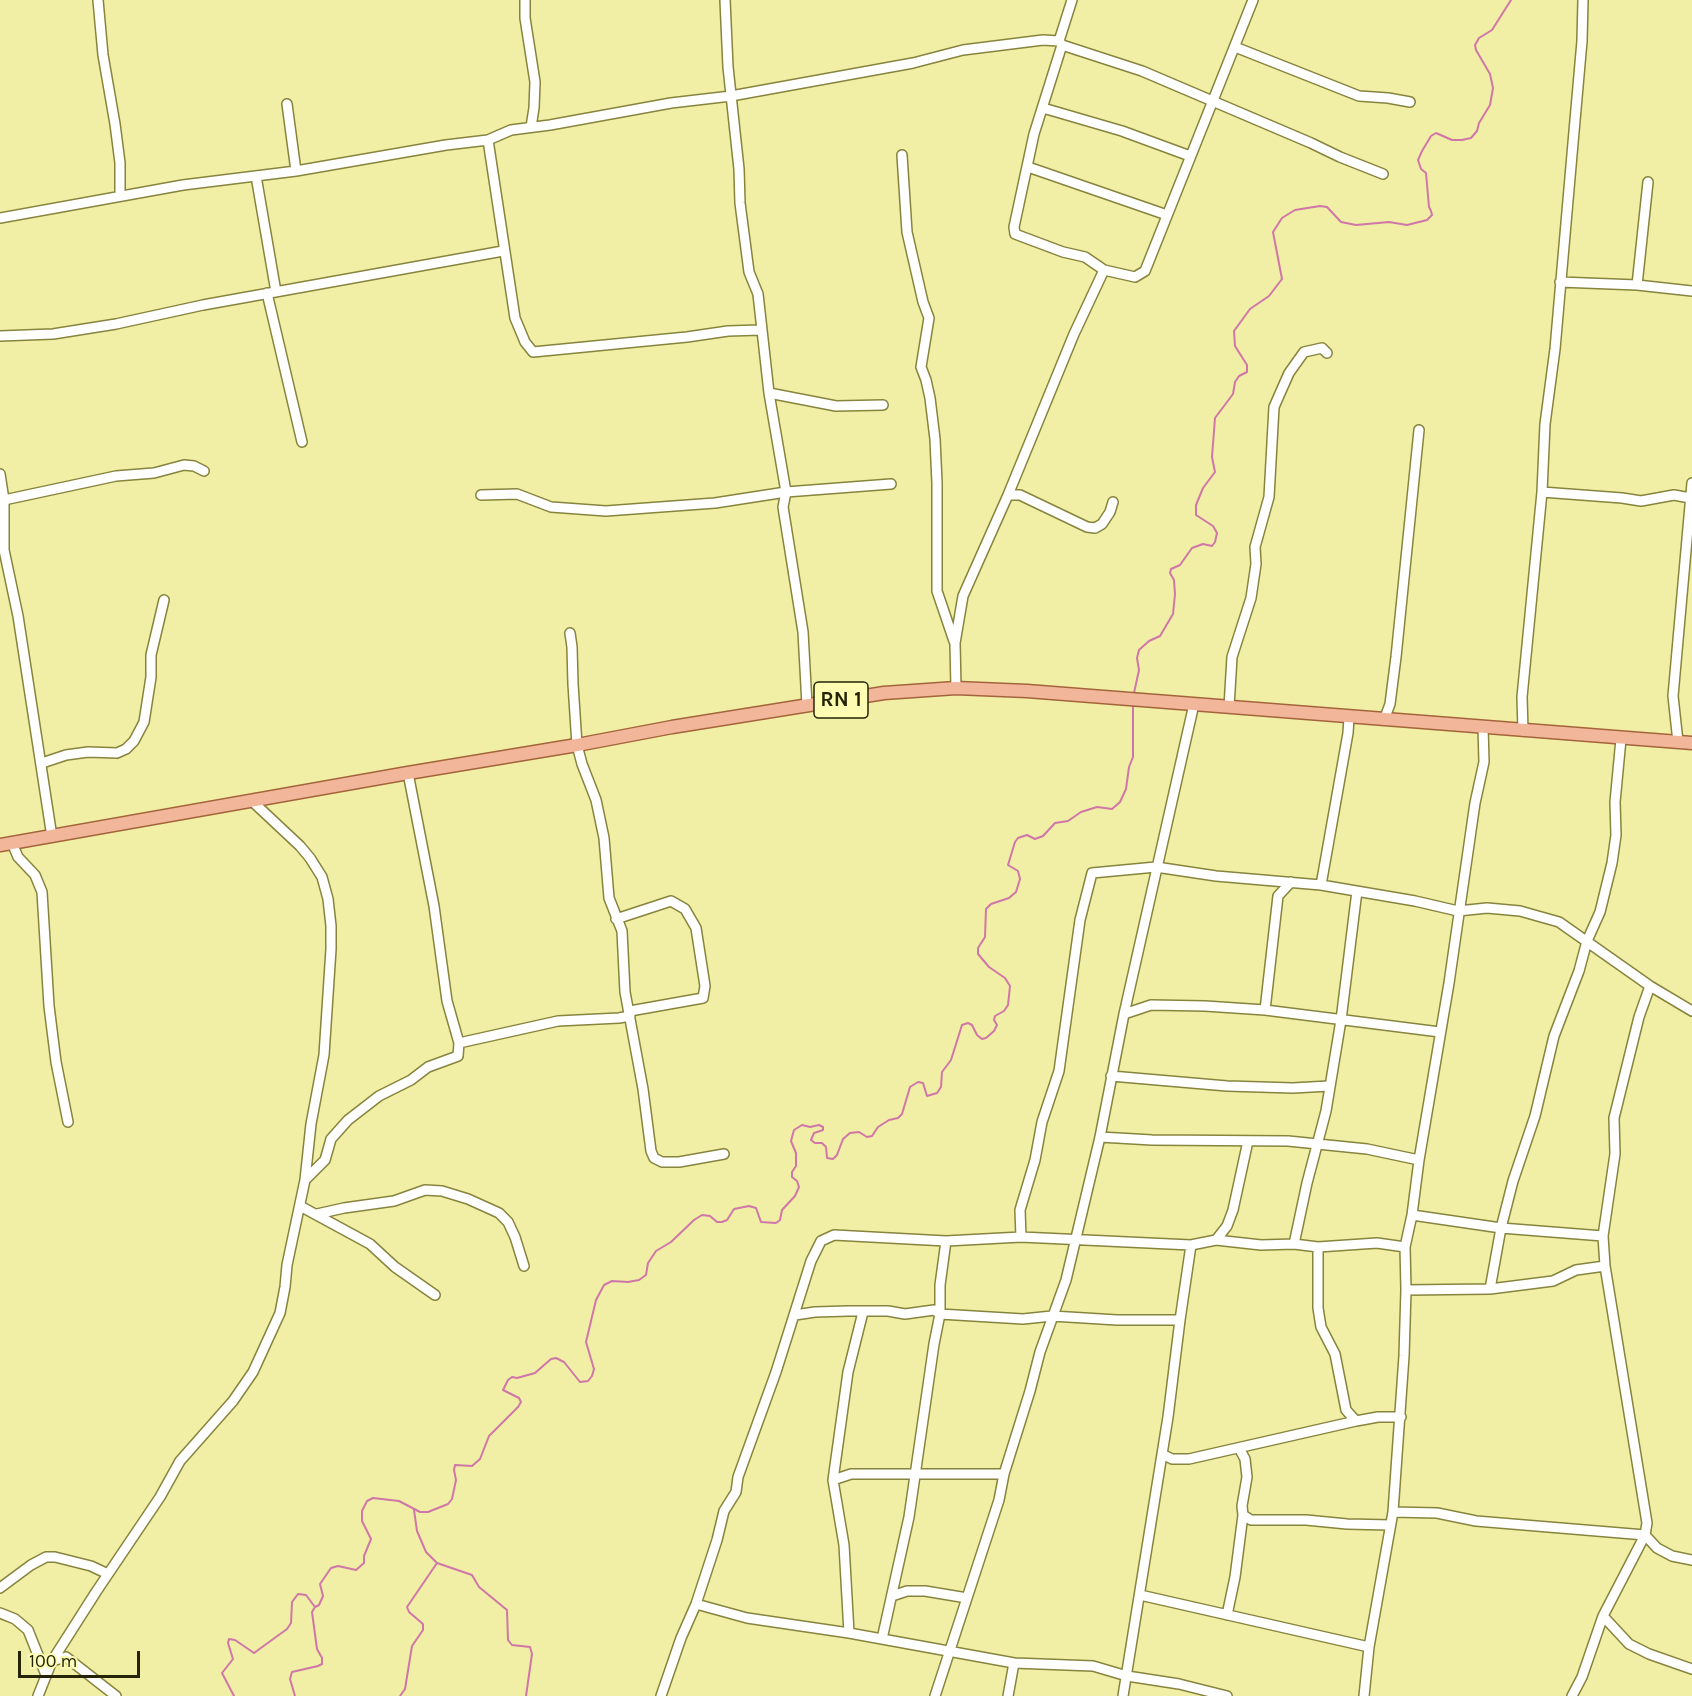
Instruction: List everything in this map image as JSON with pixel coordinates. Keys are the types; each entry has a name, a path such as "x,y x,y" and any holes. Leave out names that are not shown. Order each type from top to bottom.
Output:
{"main road":[{"name":"RN 1","path":"6,844 672,727 884,693 956,688 1027,691 1349,718 1692,743"}],"street":[{"path":"98,0 103,55 120,164 120,196"},
{"path":"525,0 525,18 535,82 531,127"},
{"path":"725,0 740,203 749,272 758,294 760,330 786,492 783,507 803,632 807,705"},
{"path":"1072,0 1034,134 1014,227 1015,234 1063,252 1085,257 1104,270 1135,277 1145,271 1253,0"},
{"path":"1524,731 1522,697 1542,492 1545,424 1555,350 1582,40 1583,0"},
{"path":"0,218 183,185 296,171 488,140 512,130 671,103 731,96 898,66 963,50 1043,40 1061,43 1142,71 1340,158 1360,163 1383,174"},
{"path":"1235,46 1359,96 1410,102"},
{"path":"287,104 296,171"},
{"path":"1043,108 1122,131 1190,156"},
{"path":"488,140 503,251 515,318 525,342 533,352 728,331 760,330"},
{"path":"902,155 907,232 922,302 929,318 921,367 930,398 935,439 937,591 955,643"},
{"path":"1028,167 1167,215"},
{"path":"256,176 272,292 302,442"},
{"path":"1637,285 1648,182"},
{"path":"0,336 53,334 116,324 272,292 503,251"},
{"path":"956,688 955,643 963,596 1008,495 1054,380 1104,270"},
{"path":"1560,282 1637,285 1692,291"},
{"path":"1229,707 1232,657 1251,598 1256,564 1255,547 1269,497 1274,407 1281,386 1304,352 1322,348 1327,353"},
{"path":"769,393 836,406 883,405"},
{"path":"1384,720 1390,704 1396,657 1419,430"},
{"path":"4,500 116,476 154,473 184,465 194,466 204,471"},
{"path":"0,474 4,500 4,550 18,616 52,837"},
{"path":"1678,742 1673,696 1688,559 1692,483"},
{"path":"481,495 517,494 551,507 606,511 715,503 786,492 891,484"},
{"path":"1542,492 1641,501 1674,495 1690,498"},
{"path":"1008,495 1020,495 1067,518 1095,528 1102,524 1113,502"},
{"path":"42,763 66,755 88,752 117,753 134,741 144,722 151,676 151,655 164,600"},
{"path":"570,633 573,647 577,745 596,800 608,862 609,898 622,931 625,992 654,1158 662,1162 679,1162 723,1154"},
{"path":"935,1696 999,1500 1004,1473 1052,1316 1066,1280 1100,1137 1124,1014 1194,704"},
{"path":"1321,885 1349,718"},
{"path":"1364,1696 1369,1647 1393,1512 1401,1417 1406,1290 1405,1247 1449,983 1475,803 1484,762 1483,727"},
{"path":"1490,1289 1501,1228 1513,1181 1535,1116 1554,1036 1587,941 1600,912 1612,863 1616,835 1615,802 1621,738"},
{"path":"305,1180 325,1161 332,1139 348,1120 379,1096 411,1080 428,1067 458,1056 459,1043 447,1001 434,906 408,773"},
{"path":"38,1696 52,1661 160,1497 180,1461 233,1401 253,1372 279,1313 305,1180 311,1124 324,1055 331,949 328,899 322,878 300,846 252,801"},
{"path":"6,844 35,875 42,892 49,1006 56,1062 68,1122"},
{"path":"1021,1237 1020,1210 1035,1160 1042,1122 1059,1071 1080,920 1092,873 1156,867 1216,876 1321,885 1415,901 1458,911 1487,908 1520,911 1559,922 1650,986 1692,1011"},
{"path":"1265,1010 1278,896 1291,882"},
{"path":"1294,1244 1326,1112 1341,1020 1357,891"},
{"path":"459,1043 558,1021 619,1018 630,1013 703,998 705,986 696,928 685,909 671,901 616,919"},
{"path":"1572,1696 1582,1677 1603,1616 1645,1535 1647,1523 1605,1266 1603,1236 1615,1154 1614,1118 1639,1017 1650,986"},
{"path":"1124,1014 1151,1005 1265,1010 1440,1032"},
{"path":"1112,1076 1227,1086 1293,1088 1329,1086"},
{"path":"1100,1137 1318,1143 1367,1149 1419,1160"},
{"path":"1216,1240 1227,1226 1233,1210 1248,1141"},
{"path":"317,1214 394,1201 425,1190 442,1191 468,1199 499,1213 512,1230 524,1266"},
{"path":"300,1206 370,1244 395,1267 435,1295"},
{"path":"1412,1215 1501,1228 1603,1236"},
{"path":"661,1696 681,1638 696,1604 724,1511 736,1492 738,1477 795,1315 811,1261 821,1241 830,1236 946,1241 1021,1237 1191,1245 1216,1240 1261,1245 1294,1244 1318,1247 1377,1243 1405,1247"},
{"path":"882,1639 909,1517 933,1344 940,1314 940,1285 946,1241"},
{"path":"1123,1696 1168,1417 1191,1245"},
{"path":"1318,1247 1318,1308 1321,1327 1335,1354 1346,1410 1356,1421"},
{"path":"1406,1290 1490,1289 1553,1281 1576,1270 1605,1266"},
{"path":"795,1315 814,1312 888,1311 905,1314 934,1310 940,1314 1023,1319 1052,1316 1117,1320 1180,1320"},
{"path":"849,1633 844,1545 833,1480 848,1372 863,1312"},
{"path":"1161,1454 1172,1460 1189,1459 1356,1421 1378,1417 1401,1417"},
{"path":"1227,1615 1235,1577 1247,1477 1245,1459 1239,1448"},
{"path":"833,1480 851,1474 1004,1473"},
{"path":"1393,1512 1437,1513 1476,1521 1645,1535 1657,1548 1672,1556 1692,1560"},
{"path":"1243,1515 1251,1520 1306,1520 1390,1525"},
{"path":"0,1588 46,1557 91,1566 108,1574"},
{"path":"892,1596 907,1591 925,1591 967,1598"},
{"path":"1140,1595 1369,1647"},
{"path":"696,1604 747,1618 849,1633 1014,1663 1093,1666 1127,1676 1179,1684 1222,1695"},
{"path":"0,1613 15,1619 28,1630 46,1676"},
{"path":"1603,1616 1629,1644 1648,1654 1692,1669"},
{"path":"52,1661 66,1656 116,1696"},
{"path":"1008,1696 1014,1663"}],"waterway":[{"path":"1134,693 1139,670 1137,658 1139,650 1149,641 1160,636 1173,614 1175,594 1171,569 1180,565 1192,548 1203,544 1212,546 1215,542 1217,533 1213,526 1196,515 1196,505 1203,488 1215,472 1212,457 1215,418 1233,394 1235,382 1239,376 1247,372 1247,365 1235,346 1234,331 1250,309 1269,296 1282,279 1273,232 1282,218 1295,210 1320,206 1327,207 1341,222 1356,225 1389,222 1407,225 1427,220 1432,215 1429,207 1426,173 1421,169 1418,160 1431,136 1436,133 1452,140 1462,140 1471,138 1477,131 1490,105 1493,88 1490,74 1475,45 1479,38 1492,30 1511,0"},
{"path":"295,1696 290,1679 292,1672 322,1664 322,1658 317,1649 312,1612 319,1605 323,1596 320,1584 331,1568 338,1566 356,1570 364,1563 364,1556 371,1539 362,1521 362,1511 367,1501 373,1498 399,1501 420,1512 428,1512 448,1504 452,1499 456,1480 455,1465 472,1466 480,1459 489,1436 521,1402 519,1398 503,1390 508,1380 512,1377 517,1378 535,1373 551,1359 556,1358 564,1362 580,1382 588,1381 592,1376 594,1369 586,1342 596,1300 604,1285 612,1281 639,1280 646,1275 648,1263 656,1251 671,1242 702,1215 722,1222 727,1220 734,1209 749,1206 756,1208 761,1222 776,1223 780,1220 782,1210 795,1196 799,1187 797,1181 792,1177 796,1166 796,1153 791,1141 794,1130 802,1125 823,1127 823,1130 814,1133 811,1140 815,1143 822,1143 826,1147 827,1158 833,1159 843,1139 850,1133 859,1132 867,1137 872,1136 878,1127 889,1120 898,1118 902,1114 910,1087 918,1082 923,1083 927,1096 937,1093 941,1087 942,1072 951,1060 962,1025 968,1023 972,1025 982,1039 994,1031 997,1025 994,1020 995,1016 1004,1011 1008,1005 1010,986 1005,978 989,967 978,954 978,948 985,937 986,909 991,904 1009,898 1016,892 1020,879 1018,871 1008,865 1018,838 1027,835 1035,839 1043,836 1055,823 1068,821 1081,812 1097,807 1112,809 1120,802 1126,789 1133,757 1133,705"},
{"path":"414,1510 417,1531 426,1552 437,1563 472,1575 479,1587 507,1610 508,1640 512,1645 530,1647 532,1654 526,1696"},
{"path":"400,1696 405,1689 412,1646 423,1630 423,1624 409,1612 407,1607 437,1563"},
{"path":"234,1696 222,1673 233,1659 229,1639 235,1640 254,1653 287,1629 291,1623 292,1602 298,1594 306,1595 315,1607"}]}
